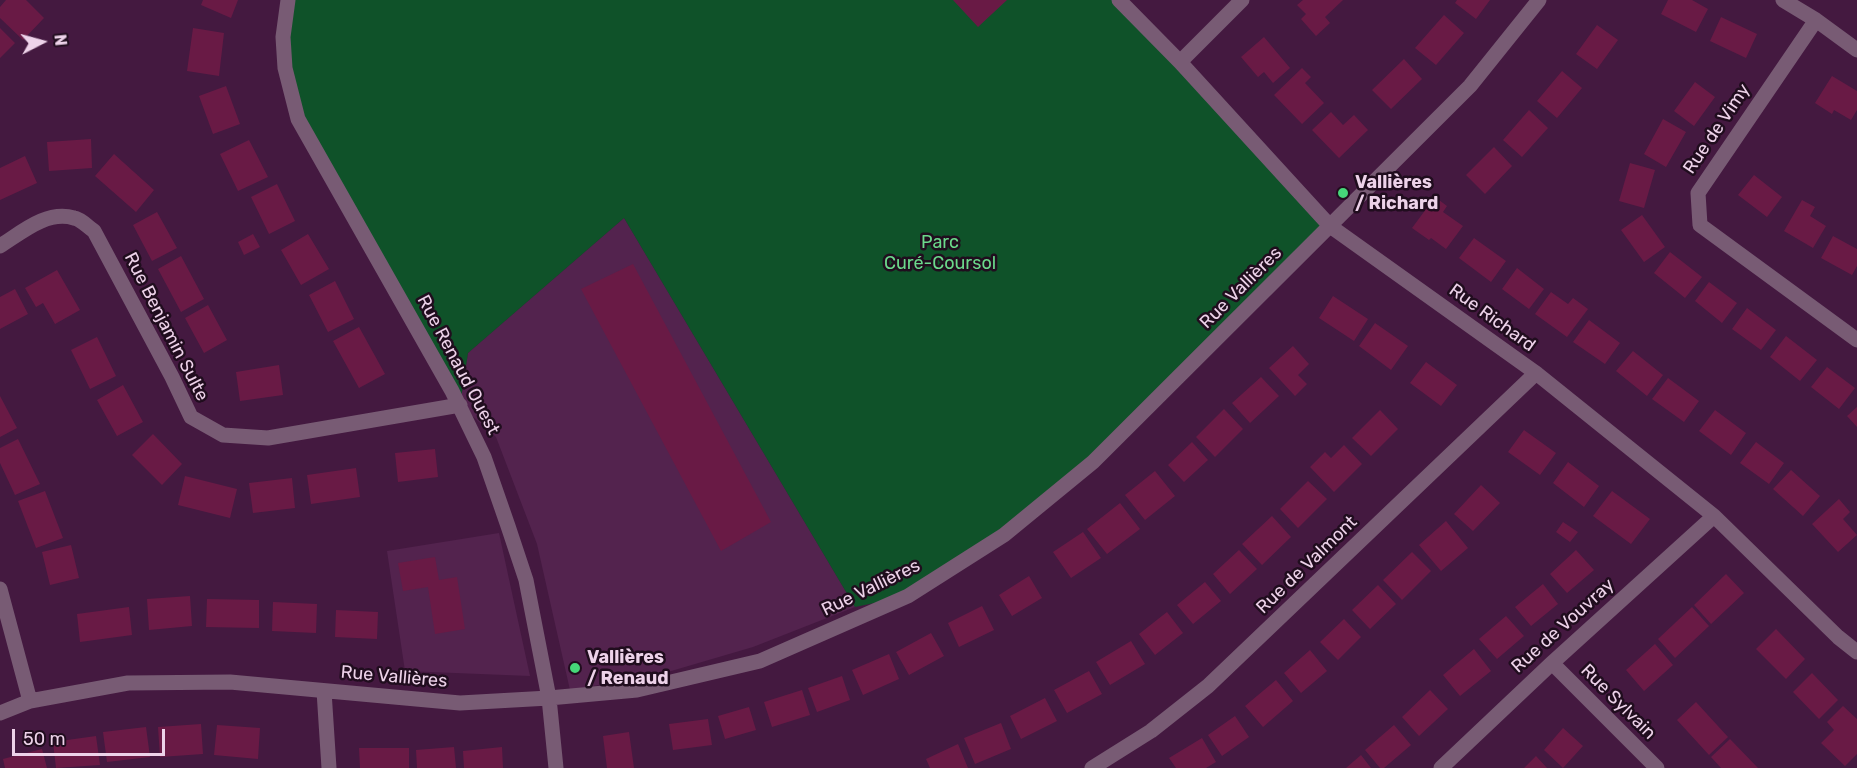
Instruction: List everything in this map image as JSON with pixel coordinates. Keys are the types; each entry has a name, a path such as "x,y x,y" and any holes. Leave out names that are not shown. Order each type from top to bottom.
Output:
{"street":[{"name":"Rue Renaud Ouest","path":"288,0 283,37 285,68 298,119 459,405 484,457 526,580 549,698 556,768"},
{"name":"Rue Richard","path":"1119,0 1180,62 1330,226 1536,373 1714,516 1838,637 1857,652"},
{"path":"1180,62 1242,0"},
{"name":"Rue Vallières","path":"0,713 30,701 128,683 230,682 460,703 637,690 760,661 908,596 1004,535 1093,462 1470,86 1539,0"},
{"path":"1783,0 1816,20 1857,50"},
{"name":"Rue de Vimy","path":"1816,20 1698,193 1700,225 1857,340"},
{"name":"Rue Benjamin Sulte","path":"0,246 33,225 51,217 75,218 94,231 172,377 190,417 223,435 268,438 459,405"},
{"name":"Rue de Valmont","path":"1092,768 1151,731 1208,686 1536,373"},
{"name":"Rue de Vouvray","path":"1441,768 1552,663 1714,516"},
{"path":"0,589 30,701"},
{"name":"Rue Sylvain","path":"1552,663 1657,768"},
{"path":"324,690 328,768"}],"shaded area":[{"path":"624,218 855,607 753,647 661,674 570,690 537,544 496,437 460,405 468,353"},
{"path":"499,533 530,676 405,671 387,551"}],"green space":[{"name":"Parc Curé-Coursol","path":"288,0 1119,0 1330,226 1093,462 908,596 855,607 624,218 468,353 460,405 298,119 286,69"}],"building":[{"path":"6,0 26,0 44,18 23,40 0,18 0,7"},
{"path":"203,0 238,0 231,18 201,5"},
{"path":"953,0 1007,0 978,27"},
{"path":"1303,0 1343,0 1325,17 1330,23 1316,36 1301,19 1306,14 1297,5"},
{"path":"1457,0 1490,0 1476,19 1455,3"},
{"path":"1668,0 1692,0 1708,9 1696,32 1661,14"},
{"path":"1444,15 1464,33 1436,65 1415,48"},
{"path":"1721,17 1757,34 1746,58 1710,41"},
{"path":"1597,25 1618,40 1597,69 1576,54"},
{"path":"0,28 15,43 0,58"},
{"path":"193,28 224,33 219,76 187,71"},
{"path":"1264,37 1290,68 1273,83 1264,72 1258,77 1241,57"},
{"path":"1404,59 1422,79 1391,109 1372,90"},
{"path":"1302,68 1311,77 1305,83 1324,103 1302,124 1274,95"},
{"path":"1562,71 1582,88 1557,118 1537,101"},
{"path":"1832,76 1857,91 1857,110 1851,120 1834,110 1832,114 1815,103"},
{"path":"1695,82 1715,97 1694,126 1674,111"},
{"path":"226,86 240,124 213,134 199,96"},
{"path":"1529,110 1548,128 1522,157 1503,140"},
{"path":"1331,112 1343,125 1354,115 1368,130 1339,158 1312,130"},
{"path":"1663,119 1686,132 1666,167 1644,154"},
{"path":"91,139 92,168 49,171 47,142"},
{"path":"249,140 268,177 238,191 220,154"},
{"path":"1494,147 1512,166 1485,194 1466,175"},
{"path":"114,154 154,190 136,212 95,176"},
{"path":"25,156 37,183 0,200 0,168"},
{"path":"1630,163 1655,170 1644,208 1619,201"},
{"path":"1754,175 1782,197 1767,217 1738,195"},
{"path":"277,184 295,221 269,234 251,197"},
{"path":"1435,197 1447,206 1443,212 1463,226 1446,249 1412,228"},
{"path":"1802,200 1815,207 1810,216 1826,226 1813,248 1784,231"},
{"path":"157,212 177,248 152,261 133,225"},
{"path":"1642,215 1665,247 1644,262 1621,230"},
{"path":"253,234 260,247 244,255 238,242"},
{"path":"308,234 329,269 301,285 281,250"},
{"path":"1833,236 1857,249 1857,266 1852,275 1821,258"},
{"path":"1474,238 1506,261 1491,282 1459,258"},
{"path":"1670,252 1702,277 1685,298 1654,273"},
{"path":"181,256 204,299 181,312 158,269"},
{"path":"633,264 771,522 721,551 581,289"},
{"path":"1517,268 1544,289 1529,309 1502,289"},
{"path":"57,270 80,310 55,324 43,303 36,307 25,288"},
{"path":"335,281 354,319 328,332 309,295"},
{"path":"1709,282 1737,303 1722,323 1695,301"},
{"path":"15,289 28,314 0,329 0,297"},
{"path":"1551,292 1568,304 1573,298 1588,309 1567,337 1535,314"},
{"path":"1333,296 1368,319 1354,341 1319,318"},
{"path":"208,305 227,340 204,353 185,318"},
{"path":"1747,308 1776,330 1761,350 1732,329"},
{"path":"1589,320 1620,343 1605,364 1573,342"},
{"path":"1375,323 1408,346 1391,370 1359,346"},
{"path":"359,327 385,374 359,388 333,341"},
{"path":"1786,336 1817,360 1800,381 1770,357"},
{"path":"97,337 116,376 90,389 71,350"},
{"path":"1293,346 1309,364 1298,375 1307,384 1295,396 1269,368"},
{"path":"1633,351 1663,375 1647,396 1616,371"},
{"path":"1426,362 1457,385 1441,406 1410,383"},
{"path":"279,365 283,395 240,401 236,372"},
{"path":"1827,367 1855,388 1839,409 1811,387"},
{"path":"1261,377 1279,396 1250,423 1232,403"},
{"path":"1668,378 1699,401 1684,422 1652,399"},
{"path":"123,385 143,422 117,436 97,400"},
{"path":"0,396 17,428 0,437"},
{"path":"1857,407 1857,427 1847,416"},
{"path":"1224,409 1243,429 1215,457 1196,437"},
{"path":"1380,410 1398,429 1371,456 1352,438"},
{"path":"1715,410 1746,433 1731,455 1699,431"},
{"path":"1524,430 1556,453 1540,475 1508,452"},
{"path":"153,434 182,464 162,485 132,455"},
{"path":"18,439 40,484 15,495 0,463 0,448"},
{"path":"1192,442 1208,460 1184,482 1168,465"},
{"path":"1756,442 1784,463 1769,484 1740,463"},
{"path":"1344,445 1362,464 1334,492 1310,467 1325,452 1331,458"},
{"path":"435,449 438,477 398,482 395,453"},
{"path":"1568,462 1599,486 1584,507 1553,483"},
{"path":"356,468 360,497 311,504 307,475"},
{"path":"1791,470 1820,496 1803,516 1773,489"},
{"path":"1155,471 1175,496 1145,520 1125,495"},
{"path":"185,476 237,489 230,518 178,505"},
{"path":"292,478 295,508 253,513 249,483"},
{"path":"1308,481 1327,499 1298,528 1280,509"},
{"path":"1481,485 1500,503 1473,531 1454,514"},
{"path":"45,491 63,538 36,548 18,501"},
{"path":"1612,491 1650,519 1631,544 1593,516"},
{"path":"1839,499 1850,512 1843,519 1857,535 1838,552 1812,524"},
{"path":"1120,503 1140,529 1107,554 1087,529"},
{"path":"1272,516 1291,537 1262,565 1242,544"},
{"path":"1446,521 1468,548 1441,571 1419,545"},
{"path":"1563,522 1578,532 1570,542 1556,532"},
{"path":"1083,532 1101,558 1071,578 1053,552"},
{"path":"71,545 79,578 50,585 42,552"},
{"path":"1239,550 1257,569 1230,594 1213,574"},
{"path":"1576,550 1594,570 1567,593 1550,574"},
{"path":"1412,552 1431,571 1402,600 1383,580"},
{"path":"435,557 439,580 457,577 465,629 435,634 428,587 403,591 398,563"},
{"path":"1726,574 1744,593 1711,624 1694,605"},
{"path":"1029,576 1042,598 1012,616 999,595"},
{"path":"1205,582 1221,601 1193,624 1177,605"},
{"path":"1543,584 1558,604 1531,626 1515,607"},
{"path":"1378,585 1396,604 1370,629 1352,610"},
{"path":"190,596 192,626 149,630 147,599"},
{"path":"207,599 259,600 259,628 206,627"},
{"path":"273,602 317,604 316,633 272,631"},
{"path":"982,606 994,630 959,647 948,623"},
{"path":"129,607 132,635 80,642 77,614"},
{"path":"1692,607 1709,626 1675,658 1658,639"},
{"path":"336,610 378,612 377,639 335,637"},
{"path":"1167,612 1183,633 1155,655 1139,634"},
{"path":"1506,616 1524,636 1497,659 1479,639"},
{"path":"1344,619 1361,637 1338,660 1320,642"},
{"path":"1776,629 1805,659 1786,679 1756,649"},
{"path":"931,633 944,656 909,675 896,652"},
{"path":"1131,641 1145,664 1110,685 1096,662"},
{"path":"1655,644 1673,665 1644,691 1626,670"},
{"path":"1474,649 1491,671 1460,696 1443,675"},
{"path":"1310,650 1327,671 1301,693 1284,673"},
{"path":"889,654 899,679 863,695 852,670"},
{"path":"1089,671 1102,694 1067,713 1054,690"},
{"path":"1812,673 1838,700 1819,719 1793,692"},
{"path":"842,676 850,700 817,712 808,688"},
{"path":"1276,680 1293,701 1263,727 1245,706"},
{"path":"802,690 810,715 772,727 764,702"},
{"path":"1430,690 1448,709 1419,736 1402,717"},
{"path":"1045,698 1057,721 1021,739 1010,716"},
{"path":"1696,702 1728,737 1709,755 1677,720"},
{"path":"1843,706 1857,719 1857,754 1845,766 1821,743 1834,730 1827,722"},
{"path":"749,707 756,730 725,739 718,716"},
{"path":"1235,716 1249,737 1222,756 1208,735"},
{"path":"708,719 712,745 673,750 669,724"},
{"path":"1001,723 1011,749 975,764 964,738"},
{"path":"201,724 203,754 160,757 158,727"},
{"path":"217,725 260,728 258,759 214,755"},
{"path":"1394,725 1411,745 1384,768 1380,768 1365,750"},
{"path":"146,727 150,757 107,762 103,732"},
{"path":"1563,728 1583,746 1563,768 1544,750"},
{"path":"629,732 634,768 607,768 603,736"},
{"path":"96,736 100,765 56,768 53,742"},
{"path":"1202,738 1216,762 1206,768 1176,768 1169,758"},
{"path":"1730,739 1758,768 1721,768 1711,757"},
{"path":"958,744 968,768 930,768 926,759"},
{"path":"454,747 456,768 417,768 416,750"},
{"path":"502,747 503,768 464,768 463,751"},
{"path":"359,748 409,748 409,768 360,768"},
{"path":"42,749 47,768 5,768 3,759"},
{"path":"1361,755 1371,768 1346,768"},
{"path":"1536,756 1547,768 1524,768"}],"place":[{"name":"Vallières / Richard","path":"1343,193"},
{"name":"Vallières / Renaud","path":"575,668"}]}
